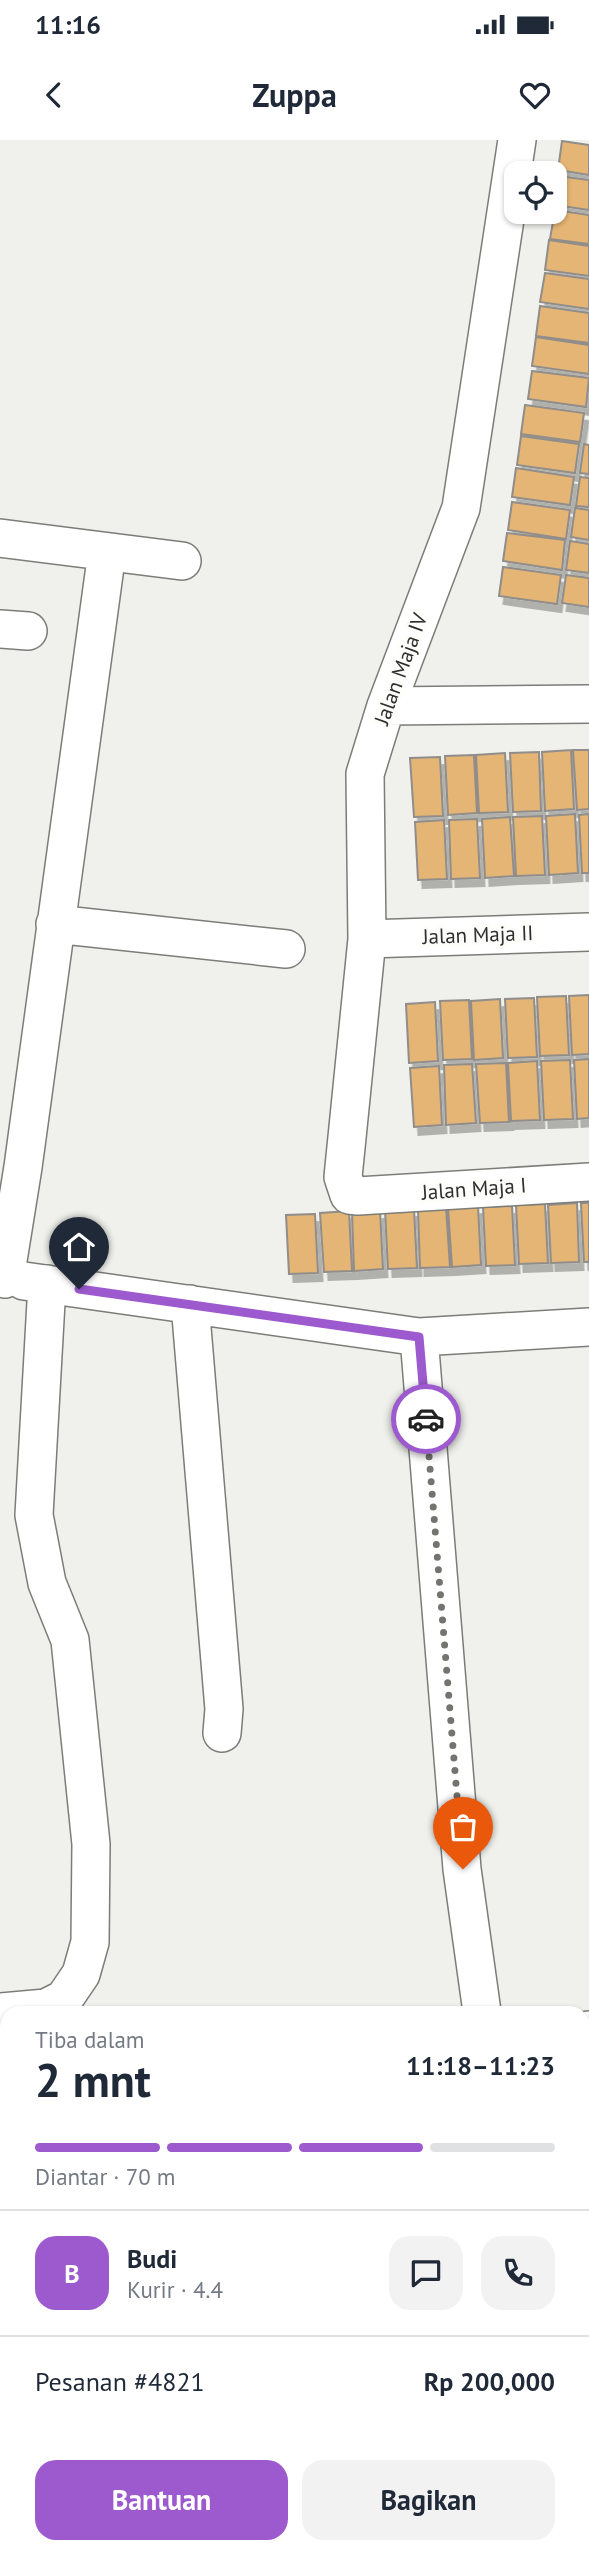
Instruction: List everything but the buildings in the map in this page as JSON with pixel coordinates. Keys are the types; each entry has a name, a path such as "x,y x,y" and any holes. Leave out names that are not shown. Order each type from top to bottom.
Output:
{"street":[{"name":"Jalan Maja IV","path":"358,1196 349,1195 343,1177 367,939 365,774 386,706 461,508 517,140"},
{"path":"0,538 181,561"},
{"path":"107,552 23,1167 3,1279 419,1337 589,1327"},
{"path":"386,706 589,704"},
{"path":"55,923 286,949"},
{"name":"Jalan Maja II","path":"367,939 589,932"},
{"name":"Jalan Maja I","path":"358,1196 589,1182"},
{"path":"47,1284 34,1515 47,1583 70,1640 91,1858 90,1942 81,1974 64,1999 53,2006"},
{"path":"190,1304 224,1709 222,1733"},
{"path":"419,1337 463,1869 481,2006"}],"way so far":[{"path":"426,1419 463,1869"}],"route":[{"path":"79,1289 419,1337 426,1419"}]}
